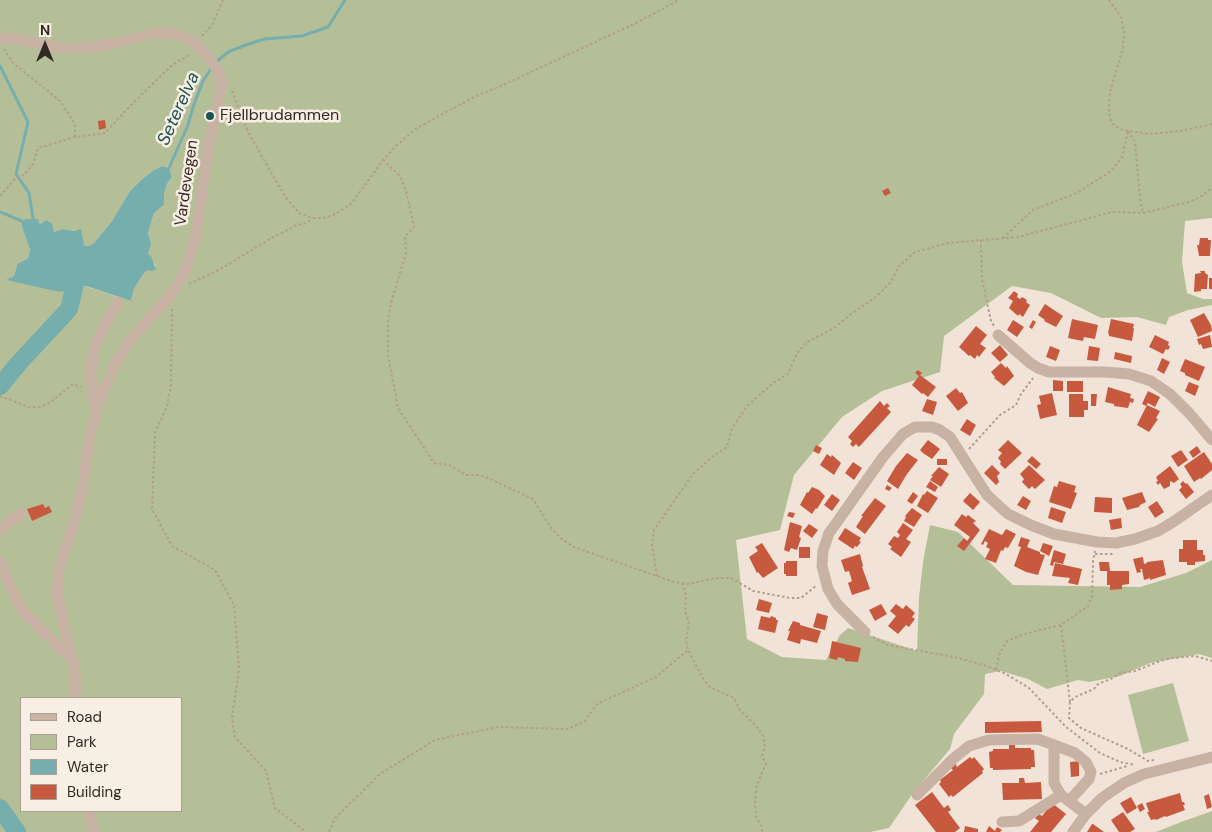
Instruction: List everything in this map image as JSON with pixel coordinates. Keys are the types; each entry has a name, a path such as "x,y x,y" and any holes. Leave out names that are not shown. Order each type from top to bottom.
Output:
{"street":[{"path":"0,41 10,38 60,48 87,48 155,33 172,34 186,38 200,48"},
{"name":"Vardevegen","path":"76,697 73,661 57,594 59,568 76,517 89,439 97,410 114,368 127,344 173,292 186,269 195,240 210,138 222,84 219,72 200,48"},
{"path":"97,410 90,366 98,340 118,302"},
{"path":"998,335 1030,363 1050,372 1129,374 1151,381 1170,394 1212,440"},
{"path":"865,632 837,604 828,589 824,578 822,557 830,533 883,457 903,434 915,427 932,427 950,437 987,495 1008,514 1043,530 1097,542 1116,543 1136,539 1158,531 1212,495"},
{"path":"0,531 6,524 22,513"},
{"path":"0,561 10,587 23,611 73,661"},
{"path":"917,794 953,759 977,742 1038,739 1074,753 1086,762 1091,772 1089,779 1065,798 1019,821 1002,822"},
{"path":"1054,745 1054,782 1065,798 1086,814"},
{"path":"1073,832 1086,814 1102,798 1124,783 1144,774 1212,757"},
{"path":"89,812 94,832"}],"path":[{"path":"0,196 15,179 24,175 33,164 38,148 75,137 105,134 129,107 172,65 200,48 224,0"},
{"path":"229,85 249,134 286,198 299,212 312,218 323,218 336,214 352,203 383,160 417,128 456,105 636,24 679,0"},
{"path":"1109,0 1121,17 1124,32 1123,48 1110,92 1110,118 1113,124 1128,132 1150,134 1212,124"},
{"path":"0,41 13,63 60,101 75,124 75,137"},
{"path":"1128,132 1134,142 1143,213"},
{"path":"1002,238 1033,210 1077,193 1111,171 1122,156 1128,132"},
{"path":"383,160 400,176 406,192 414,227 405,237 406,253 392,299 388,319 388,355 398,408 434,463 449,465 466,475 478,475 488,478 533,500 560,538 574,547 657,576 688,584 716,578 731,578 753,591 790,598 801,598 824,578"},
{"path":"657,576 652,544 654,530 693,474 727,447 732,428 747,406 773,383 788,374 797,353 806,343 834,328 850,314 876,297 890,283 899,266 915,252 948,243 1018,237 1112,212 1143,213 1189,202 1212,188"},
{"path":"306,832 275,808 266,771 235,737 232,718 238,669 234,605 214,570 172,546 152,510 155,433 167,406 171,385 173,292 219,270 290,229 307,223 312,218"},
{"path":"981,240 982,279 991,320 998,335"},
{"path":"962,455 1000,415 1016,405 1020,394 1030,383 1038,368"},
{"path":"0,396 29,407 40,407 51,402 73,384 93,392"},
{"path":"996,670 999,655 1007,641 1024,634 1061,625 1085,610 1090,604 1093,561 1097,542"},
{"path":"682,583 686,596 685,611 689,622 686,641 688,650 704,680 710,687 734,698 740,710 758,727 764,736 765,746 762,756 766,764 757,784 755,800 756,817 762,832"},
{"path":"1061,625 1070,702 1069,718 1081,728 1128,749 1148,761 1158,760 1144,765"},
{"path":"865,632 888,645 954,657 1006,674 1029,688 1066,726 1100,753 1128,765 1139,766"},
{"path":"329,832 335,818 380,774 435,740 498,727 568,728 585,721 597,704 656,677 688,650"},
{"path":"1070,702 1075,697 1094,689 1098,684 1120,673 1135,671 1166,659 1195,656 1212,661"},
{"path":"1089,779 1128,765"}],"green space":[{"path":"0,0 1212,0 1212,218 1185,221 1182,262 1187,293 1203,299 1212,299 1212,305 1188,310 1169,317 1166,325 1137,317 1101,318 1051,293 1012,286 944,336 940,372 882,391 842,417 794,475 780,530 736,540 747,639 782,657 826,660 840,635 848,628 917,651 919,598 930,525 958,532 1013,585 1140,587 1186,573 1212,560 1212,658 1199,654 1150,663 1120,676 1089,682 1078,680 1047,689 1028,679 1001,671 985,674 984,694 954,734 950,749 913,793 889,828 870,832 0,832","holes":["162,166 169,168 172,177 167,184 164,194 164,205 154,213 148,233 150,248 148,254 156,266 147,270 142,276 134,289 131,301 85,286 66,291 7,280 14,276 17,264 28,258 30,250 22,227 40,226 54,232 63,229 75,231 84,245 89,246 94,243 112,221 130,191 141,180"]},
{"path":"1173,683 1189,741 1143,754 1128,695"},
{"path":"1212,811 1212,832 1156,832 1181,822"}],"water":[{"path":"162,166 169,168 172,177 167,184 164,194 164,205 154,213 148,233 151,245 148,254 151,256 156,269 152,271 147,270 142,276 134,289 131,301 86,286 60,292 6,280 14,276 17,264 28,258 30,250 22,227 22,221 38,219 40,225 46,220 52,224 54,232 63,229 75,231 81,229 84,245 89,246 94,243 112,221 130,191 141,180"}],"building":[{"path":"105,120 106,128 99,130 98,121"},
{"path":"888,188 891,193 885,196 882,191"},
{"path":"1200,238 1211,240 1210,256 1199,256 1197,245 1199,245"},
{"path":"1200,271 1205,271 1208,275 1207,289 1194,292 1195,274 1201,273"},
{"path":"1209,278 1212,278 1212,289 1209,289"},
{"path":"1014,291 1018,294 1017,297 1027,300 1026,302 1030,305 1023,317 1019,314 1018,316 1009,308 1013,301 1008,298"},
{"path":"1045,304 1063,316 1056,327 1044,321 1038,315"},
{"path":"1204,313 1211,325 1212,331 1198,337 1190,320"},
{"path":"1072,319 1098,325 1095,339 1084,337 1083,341 1068,338"},
{"path":"1111,319 1134,324 1132,341 1109,336"},
{"path":"1013,320 1024,327 1017,337 1007,330"},
{"path":"1033,320 1036,322 1032,329 1029,327"},
{"path":"976,326 987,335 980,344 986,348 975,359 959,347"},
{"path":"1155,335 1169,342 1168,345 1170,347 1163,354 1149,347"},
{"path":"1210,335 1212,347 1203,349 1197,339"},
{"path":"1000,345 1008,355 1000,362 991,353"},
{"path":"1050,346 1060,350 1056,361 1046,357"},
{"path":"1089,346 1100,348 1098,361 1087,360"},
{"path":"1115,352 1132,356 1131,363 1114,359"},
{"path":"1162,358 1170,362 1164,374 1157,370"},
{"path":"1185,359 1205,367 1199,381 1180,371"},
{"path":"1001,363 1006,368 1007,366 1014,376 1004,386 994,378 991,372"},
{"path":"918,370 922,373 920,375 936,387 928,397 912,385 919,376 915,373"},
{"path":"1053,380 1063,381 1063,391 1053,391"},
{"path":"1067,381 1083,381 1083,392 1067,392"},
{"path":"1189,382 1199,386 1195,396 1185,391"},
{"path":"1108,387 1131,394 1130,398 1134,399 1133,403 1130,402 1128,408 1114,406 1114,404 1105,402"},
{"path":"956,388 960,393 962,392 968,403 958,411 946,396"},
{"path":"1148,391 1160,397 1155,407 1148,403 1146,406 1142,404"},
{"path":"1052,393 1057,415 1040,419 1037,405 1041,404 1039,396"},
{"path":"1069,394 1083,394 1083,401 1088,401 1088,410 1084,410 1084,417 1069,417"},
{"path":"1091,394 1097,394 1096,406 1091,406"},
{"path":"927,399 937,402 933,415 922,411"},
{"path":"880,401 884,406 887,403 890,406 887,408 891,412 859,447 856,444 853,447 850,444 852,441 848,437"},
{"path":"1147,405 1160,411 1156,418 1158,419 1149,432 1137,425"},
{"path":"967,419 976,425 970,436 960,430"},
{"path":"928,440 940,449 932,459 920,450"},
{"path":"1008,440 1022,453 1005,469 1000,464 1001,462 998,458 1002,453 998,450"},
{"path":"816,445 822,448 819,454 813,451"},
{"path":"1197,446 1201,452 1193,458 1189,452"},
{"path":"1181,450 1188,460 1178,467 1171,456"},
{"path":"1204,452 1212,464 1212,470 1194,482 1184,466"},
{"path":"907,453 918,460 898,489 887,481"},
{"path":"827,454 831,457 832,455 841,463 834,475 820,465"},
{"path":"1032,456 1041,464 1036,469 1027,461"},
{"path":"937,459 947,459 947,465 937,465"},
{"path":"853,462 862,468 854,480 845,473"},
{"path":"992,465 1000,473 997,476 999,482 996,485 984,473"},
{"path":"1029,465 1045,480 1035,489 1032,486 1029,489 1022,482 1024,479 1020,474"},
{"path":"1170,466 1179,479 1174,483 1170,481 1170,486 1164,489 1160,483 1158,485 1156,482 1158,481 1156,477"},
{"path":"939,467 949,474 941,487 930,480"},
{"path":"930,481 938,487 935,492 926,487"},
{"path":"1059,481 1076,486 1074,492 1077,493 1071,509 1049,502 1054,486 1057,487"},
{"path":"1183,481 1194,492 1186,499 1179,490 1182,487 1180,484"},
{"path":"887,485 892,488 889,491 885,489"},
{"path":"812,487 819,490 825,496 812,514 800,505"},
{"path":"927,491 938,498 928,513 917,506 923,494"},
{"path":"913,492 918,496 912,504 907,501"},
{"path":"1142,492 1146,502 1139,507 1127,510 1122,498"},
{"path":"970,493 980,502 973,510 963,501"},
{"path":"832,494 840,500 832,511 824,505"},
{"path":"1023,496 1031,501 1026,510 1017,505"},
{"path":"1095,497 1112,498 1112,513 1094,512"},
{"path":"875,498 886,506 865,534 856,527 863,516 861,516"},
{"path":"1157,501 1164,512 1155,518 1148,507"},
{"path":"43,504 45,508 49,506 52,512 32,521 27,509"},
{"path":"1051,507 1066,512 1062,523 1048,518"},
{"path":"912,508 922,515 914,527 904,521 905,516"},
{"path":"789,512 795,513 793,518 787,516"},
{"path":"962,514 966,517 968,515 976,521 973,523 980,530 964,551 957,546 964,538 967,541 970,537 954,525"},
{"path":"1121,518 1122,528 1111,530 1109,520"},
{"path":"790,522 802,526 797,550 791,548 789,552 784,550"},
{"path":"903,523 913,530 906,539 911,542 901,557 890,549 892,547 888,544 894,536 898,538 900,535 897,532"},
{"path":"809,524 818,530 812,538 803,531"},
{"path":"845,528 861,538 859,541 861,542 853,549 838,539"},
{"path":"989,529 1002,535 1006,529 1016,534 1008,548 1005,547 1003,551 1001,550 996,563 985,559 990,549 986,547 988,543 985,541 983,545 981,544"},
{"path":"1021,537 1030,540 1027,547 1045,555 1038,575 1014,566 1021,547 1018,546"},
{"path":"1183,540 1197,540 1197,550 1203,550 1205,561 1195,562 1195,565 1179,562 1179,549 1183,549"},
{"path":"762,543 778,568 763,578 757,573 749,557 758,551 755,547"},
{"path":"1043,543 1053,546 1049,556 1040,551"},
{"path":"799,547 810,547 810,558 799,558"},
{"path":"1054,550 1066,554 1063,564 1054,562 1053,566 1050,565"},
{"path":"860,554 862,567 870,589 852,595 848,583 852,581 849,571 845,572 841,560"},
{"path":"1143,557 1144,564 1163,560 1166,575 1144,580 1142,569 1140,569 1141,572 1137,573 1133,559"},
{"path":"786,561 797,561 797,576 786,576 784,574 784,563"},
{"path":"1099,562 1109,562 1110,571 1129,571 1129,584 1122,585 1122,589 1110,590 1110,585 1107,585 1107,571 1100,571"},
{"path":"1055,563 1082,569 1078,585 1068,583 1070,578 1052,576"},
{"path":"759,599 772,603 769,613 756,610"},
{"path":"881,604 887,614 875,621 869,610"},
{"path":"896,604 903,609 906,605 915,613 912,617 915,619 909,627 906,625 898,634 888,626 896,616 890,611"},
{"path":"817,613 828,616 825,630 813,627"},
{"path":"761,616 770,618 771,616 778,620 775,633 758,629"},
{"path":"793,621 821,631 817,643 801,639 800,644 787,640 790,631 788,631"},
{"path":"832,641 861,648 858,662 845,661 845,659 838,657 837,660 829,658"},
{"path":"1041,721 1042,732 985,733 985,722"},
{"path":"1009,744 1015,744 1015,748 1031,748 1031,750 1034,750 1035,767 1031,767 1031,769 993,770 993,768 990,768 989,752 993,751 993,749 1009,749"},
{"path":"970,757 972,759 974,757 984,769 983,773 953,797 951,795 949,797 939,784 940,780 953,770 950,767 955,763 957,767"},
{"path":"1079,761 1079,776 1071,777 1070,762"},
{"path":"1019,778 1024,778 1025,783 1041,782 1042,799 1003,800 1002,783 1019,783"},
{"path":"932,792 944,808 948,805 951,810 948,812 960,828 955,832 936,832 915,805"},
{"path":"1180,793 1185,810 1151,820 1147,812 1149,812 1146,803"},
{"path":"1209,794 1212,807 1207,809 1204,796"},
{"path":"1131,797 1137,808 1127,814 1120,803"},
{"path":"1052,803 1066,814 1051,832 1030,832 1039,821 1035,818 1039,814 1042,816"},
{"path":"1142,803 1145,809 1140,812 1137,806"},
{"path":"1123,812 1135,829 1130,832 1119,832 1111,820"},
{"path":"1093,824 1104,832 1087,832"},
{"path":"965,826 978,829 978,832 964,832"},
{"path":"989,826 995,831 997,827 1002,830 1000,832 986,832"}],"waterway":[{"name":"Seterelva","path":"216,62 228,52 264,39 302,36 328,27 345,0"},
{"path":"0,66 28,122 16,174 29,193 33,218"},
{"name":"Seterelva","path":"169,168 188,125 203,81 212,67"},
{"path":"0,212 22,221"},
{"path":"0,386 69,309 74,288"},
{"path":"0,808 17,832"}],"place":[{"name":"Fjellbrudammen","path":"210,116"}]}
